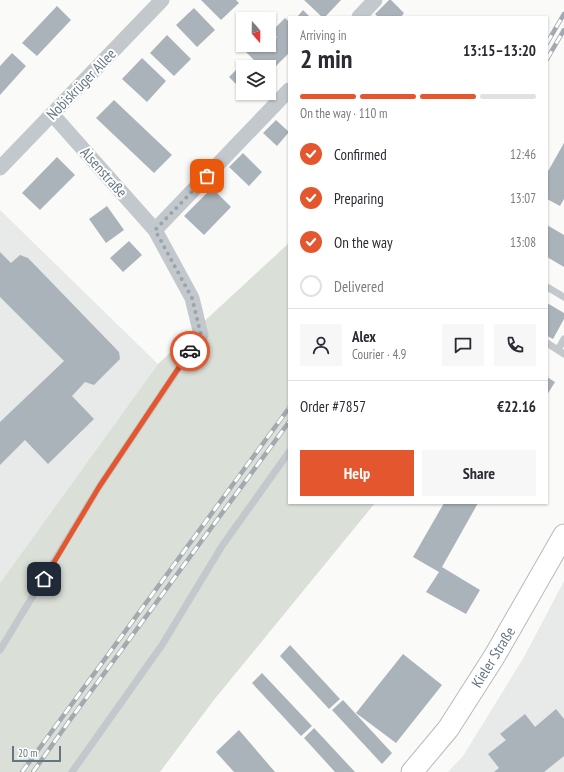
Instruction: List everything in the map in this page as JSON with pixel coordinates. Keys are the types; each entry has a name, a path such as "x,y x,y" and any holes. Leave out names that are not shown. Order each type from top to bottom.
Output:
{"main road":[{"name":"Kieler Straße","path":"412,772 448,729 494,657 564,535"}],"street":[{"name":"Nobiskrüger Allee","path":"0,168 162,0"},
{"path":"360,16 376,0"},
{"path":"155,230 288,91"},
{"name":"Alsenstraße","path":"52,114 155,230 192,298 201,335"}],"lane":[{"path":"548,288 564,297"},
{"path":"0,650 99,487 201,335"},
{"path":"548,344 561,352 564,339"},
{"path":"72,772 162,645 222,546 288,453"}],"shaded area":[{"path":"0,210 158,364 0,583"},
{"path":"288,244 288,504 374,504 213,701 160,772 0,772 0,583 158,364"},
{"path":"564,581 564,772 448,772 463,756 524,657"}],"building":[{"path":"201,0 236,0 239,3 221,20"},
{"path":"304,0 341,0 326,16 321,16"},
{"path":"389,0 391,0 404,13 402,16 377,16 375,14"},
{"path":"57,6 71,20 37,56 22,43"},
{"path":"194,8 215,30 197,47 176,25"},
{"path":"303,10 309,16 298,16"},
{"path":"285,18 288,21 288,54 276,66 276,60 254,60 246,52 276,52 276,27"},
{"path":"167,35 191,59 174,76 150,53"},
{"path":"12,53 26,66 0,95 0,66"},
{"path":"142,58 166,81 147,102 122,79"},
{"path":"236,70 236,84 229,77"},
{"path":"114,100 172,155 154,173 96,118"},
{"path":"276,120 288,131 288,133 277,146 263,133"},
{"path":"564,143 564,199 560,206 548,200 548,171"},
{"path":"243,153 262,172 249,186 229,167"},
{"path":"57,157 75,175 40,210 22,193"},
{"path":"212,188 231,207 204,235 184,216"},
{"path":"107,206 124,230 106,243 89,219"},
{"path":"548,226 564,235 564,267 548,258"},
{"path":"129,241 142,255 123,272 110,258"},
{"path":"0,252 11,263 20,255 28,258 119,352 120,359 94,385 85,382 72,396 94,419 48,464 25,440 0,465 0,422 64,361 0,297"},
{"path":"548,304 564,313 564,319 553,339 548,336"},
{"path":"548,378 555,382 548,393"},
{"path":"443,504 477,504 442,567 480,590 466,614 426,592 439,572 413,557"},
{"path":"290,645 340,699 329,709 280,656"},
{"path":"403,654 442,685 396,743 356,713"},
{"path":"262,673 312,726 301,736 252,683"},
{"path":"343,700 392,753 382,764 332,710"},
{"path":"556,709 564,719 564,756 544,772 494,772 499,768 488,754 506,740 500,734 525,714 535,727"},
{"path":"314,728 355,772 335,772 304,738"},
{"path":"239,730 275,772 234,772 216,752"}],"railway":[{"path":"548,41 564,14"},
{"path":"548,57 564,30"},
{"path":"22,772 288,409"},
{"path":"33,772 288,423"}],"way so far":[{"path":"190,351 201,335 192,298 155,230 207,176"}],"route":[{"path":"44,579 99,487 190,351"}]}
